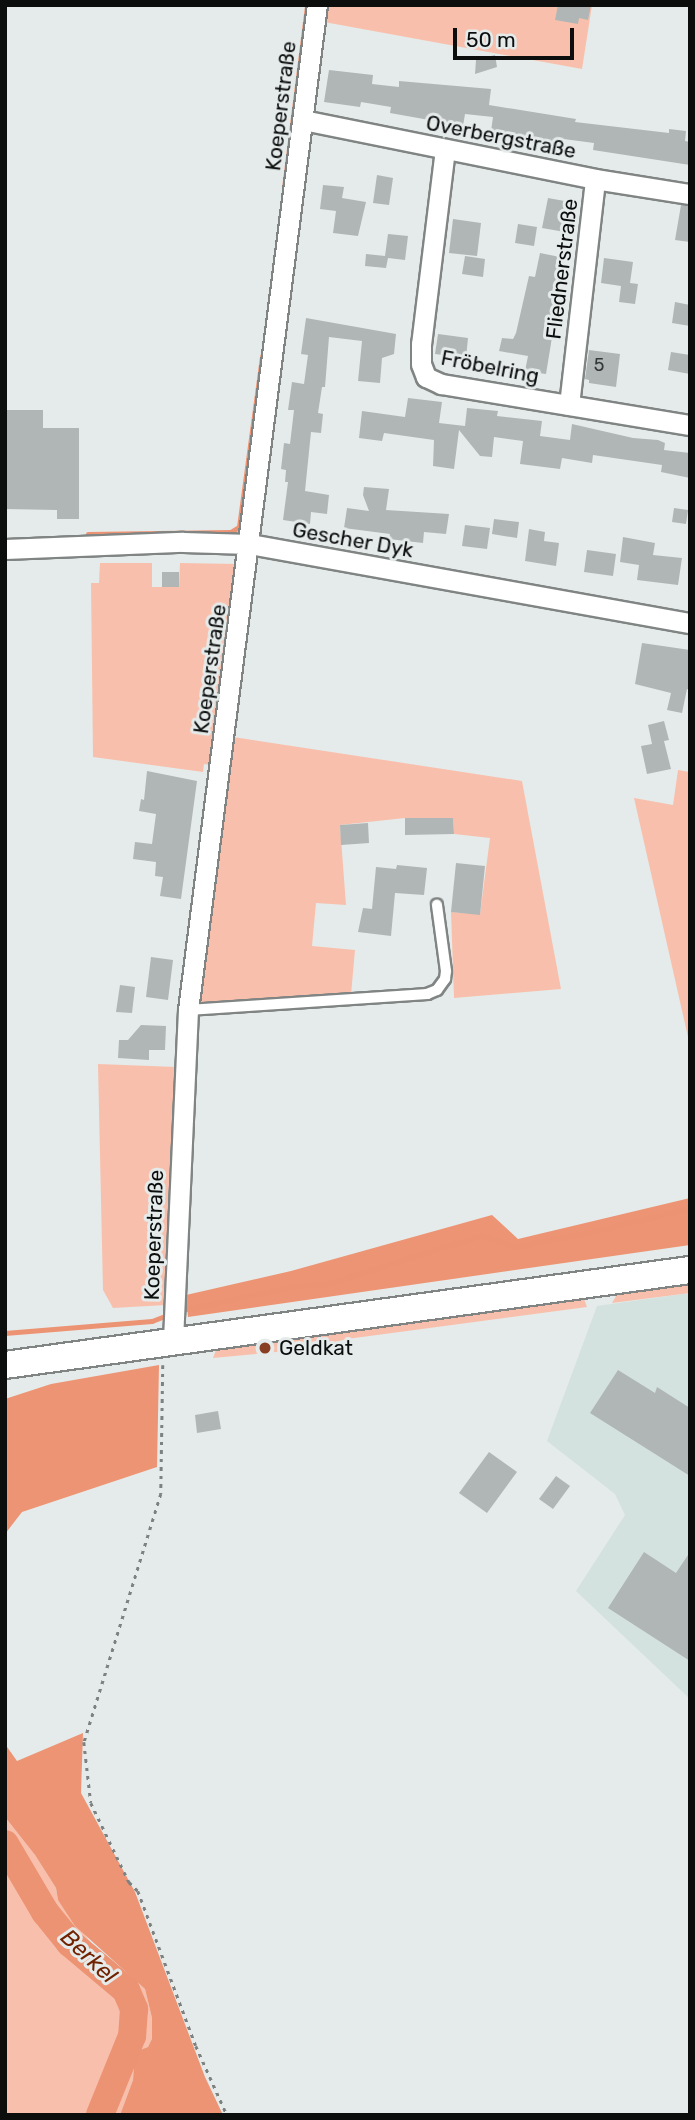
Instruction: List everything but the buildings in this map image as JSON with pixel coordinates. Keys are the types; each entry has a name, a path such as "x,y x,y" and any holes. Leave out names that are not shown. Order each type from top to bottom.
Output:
{"main road":[{"path":"5,1365 690,1270"}],"street":[{"name":"Koeperstraße","path":"168,1341 188,1010 250,544 317,5"},
{"name":"Overbergstraße","path":"303,120 596,179 690,194"},
{"name":"Fröbelring","path":"445,149 421,344 421,364 426,377 442,384 690,425"},
{"name":"Fliednerstraße","path":"569,405 596,179"},
{"name":"Gescher Dyk","path":"5,549 183,542 250,544 690,623"}],"lane":[{"path":"188,1010 427,993 437,990 445,979 446,971 437,905"}],"path":[{"path":"168,1341 161,1494 84,1742 91,1803 129,1882 138,1891 196,2046 227,2115"}],"shaded area":[{"path":"326,5 592,5 582,69 324,22"},
{"path":"100,563 152,563 152,587 179,587 180,563 238,564 211,765 204,764 203,772 93,757 91,583 99,583"},
{"path":"233,737 522,781 561,989 454,998 451,912 480,914 490,838 454,834 453,818 405,818 340,825 346,905 316,903 312,946 355,950 351,995 198,1003"},
{"path":"678,770 690,772 690,1046 634,798 673,805"},
{"path":"98,1064 176,1067 166,1305 113,1308 103,1290"},
{"path":"690,1198 690,1245 188,1317 186,1295 291,1271 492,1215 518,1239"},
{"path":"690,1281 690,1293 612,1303 619,1291"},
{"path":"690,1293 690,1699 576,1591 625,1515 615,1494 547,1441 597,1306"},
{"path":"583,1296 587,1307 347,1339 308,1349 213,1358 217,1347"},
{"path":"159,1365 157,1467 22,1512 5,1534 5,1399 51,1384"},
{"path":"83,1733 81,1793 135,1892 205,2077 223,2115 120,2115 133,2080 135,2052 148,2047 152,2039 152,2018 145,1989 75,1926 35,1855 5,1817 5,1744 17,1761"},
{"path":"5,1817 35,1855 56,1888 58,1900 92,1944 145,1989 152,2018 153,2039 148,2047 135,2053 133,2080 120,2115 108,2115 108,2109 137,2038 139,2009 133,1991 118,1974 72,1938 51,1909 33,1873 5,1833"},
{"path":"5,1854 40,1915 63,1946 122,1996 127,2012 126,2035 103,2086 95,2115 5,2115"}],"waterway":[{"path":"284,188 307,5"},
{"path":"88,534 231,532 239,527 262,357"},
{"path":"47,557 64,557"},
{"path":"187,1309 296,1286 326,1284 483,1235 515,1247 690,1208"},
{"path":"5,1333 152,1321 165,1316"},
{"name":"Berkel","path":"5,1844 45,1912 70,1943 126,1990 134,2009 132,2036 100,2115"}],"place":[{"name":"Geldkat","path":"265,1348"}]}
